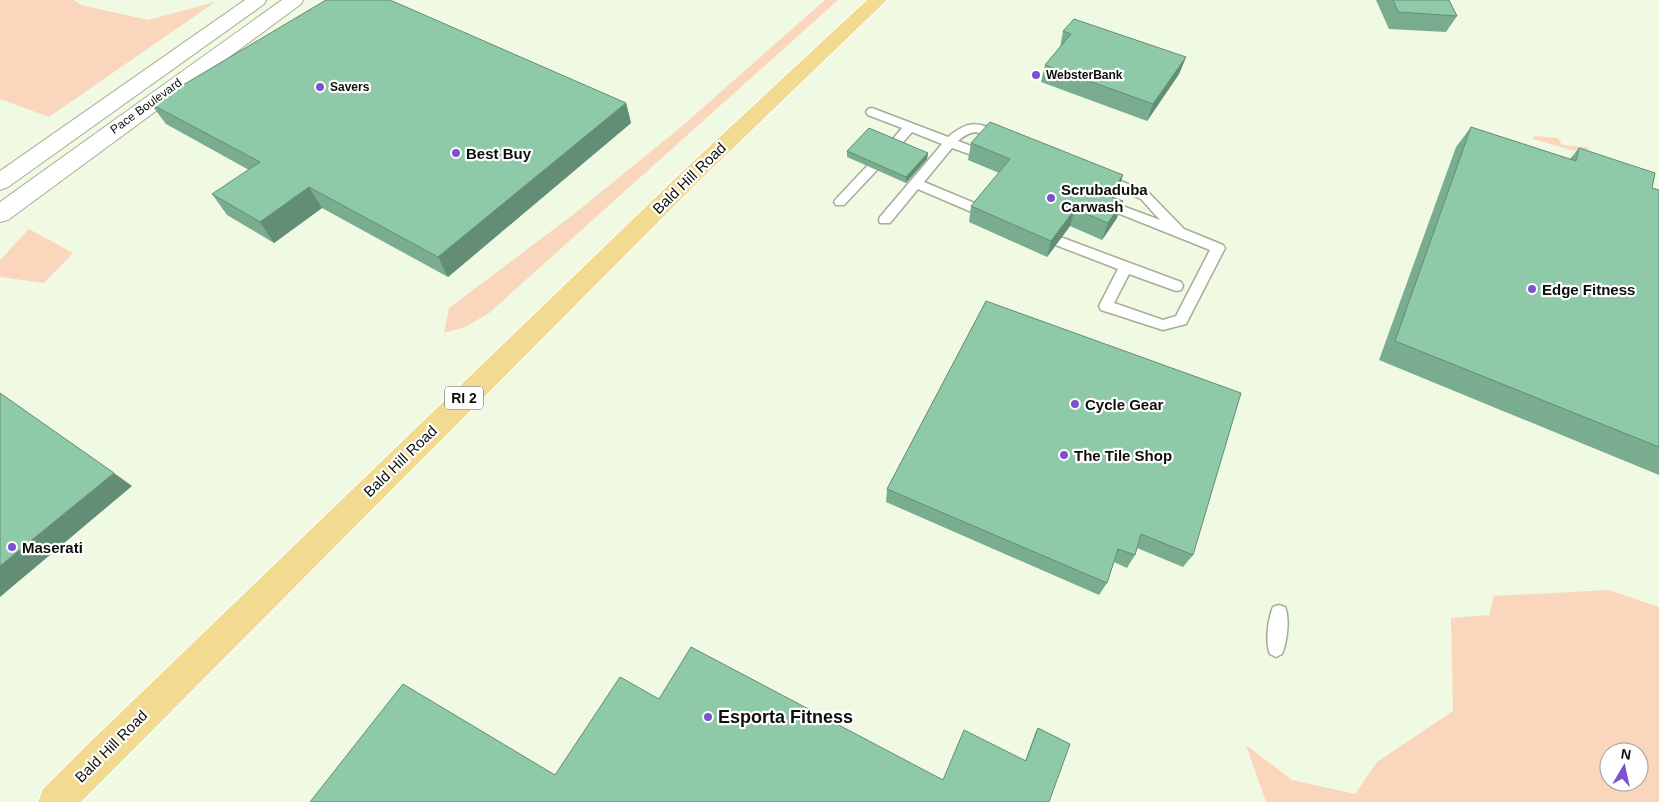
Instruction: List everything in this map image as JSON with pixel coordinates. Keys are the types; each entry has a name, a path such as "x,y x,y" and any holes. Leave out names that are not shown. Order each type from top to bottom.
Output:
{"main road":[{"name":"Bald Hill Road","path":"56,802 98,758 684,183 878,0"}],"street":[{"name":"Pace Boulevard","path":"0,182 257,0"},
{"name":"Pace Boulevard","path":"0,214 294,0"}],"lane":[{"path":"872,112 975,152"},
{"path":"894,145 911,126"},
{"path":"885,220 917,184 950,142 965,129 977,128 1012,141"},
{"path":"840,202 872,168"},
{"path":"1092,173 1145,196 1178,231"},
{"path":"917,184 979,210"},
{"path":"1109,205 1218,248 1181,320 1163,325 1106,306 1126,267"},
{"path":"1058,241 1176,286"},
{"path":"1276,648 1279,613"}],"shaded area":[{"path":"0,0 74,0 81,5 148,20 215,2 49,117 0,99"},
{"path":"825,0 838,0 489,313 465,327 444,333 449,308 574,214 681,127"},
{"path":"1534,136 1558,138 1562,145 1587,147 1592,156 1533,139"},
{"path":"29,229 73,253 44,283 0,277 0,260"},
{"path":"1609,590 1659,607 1659,802 1266,802 1246,745 1292,780 1355,794 1377,762 1453,711 1451,618 1489,615 1494,596"}],"building":[{"path":"326,0 390,0 626,103 438,257 309,187 260,222 212,194 260,162 151,104"},
{"path":"1393,0 1449,0 1457,16 1398,12"},
{"path":"1074,19 1186,57 1153,104 1045,65 1071,34 1063,31"},
{"name":"Scrubaduba Carwash","path":"990,122 1123,175 1109,196 1123,201 1108,223 1075,209 1051,241 971,206 1010,159 971,143"},
{"name":"Edge Fitness","path":"1471,127 1576,161 1579,148 1655,173 1652,188 1659,190 1659,447 1395,341"},
{"path":"869,128 928,153 906,177 847,151"},
{"name":"The Tile Shop","path":"986,301 1241,393 1193,555 1141,534 1135,555 1118,549 1107,583 887,489"},
{"path":"0,393 114,473 0,566"},
{"name":"Esporta Fitness","path":"691,647 943,780 964,730 1026,761 1038,728 1070,744 1049,802 310,802 403,684 555,775 620,677 659,699"}],"place":[{"name":"WebsterBank","path":"1036,75"},
{"name":"Savers","path":"320,87"},
{"name":"Best Buy","path":"456,153"},
{"name":"Scrubaduba Carwash","path":"1051,198"},
{"name":"Edge Fitness","path":"1532,289"},
{"name":"Cycle Gear","path":"1075,404"},
{"name":"The Tile Shop","path":"1064,455"},
{"name":"Maserati","path":"12,547"},
{"name":"Esporta Fitness","path":"708,717"}]}
